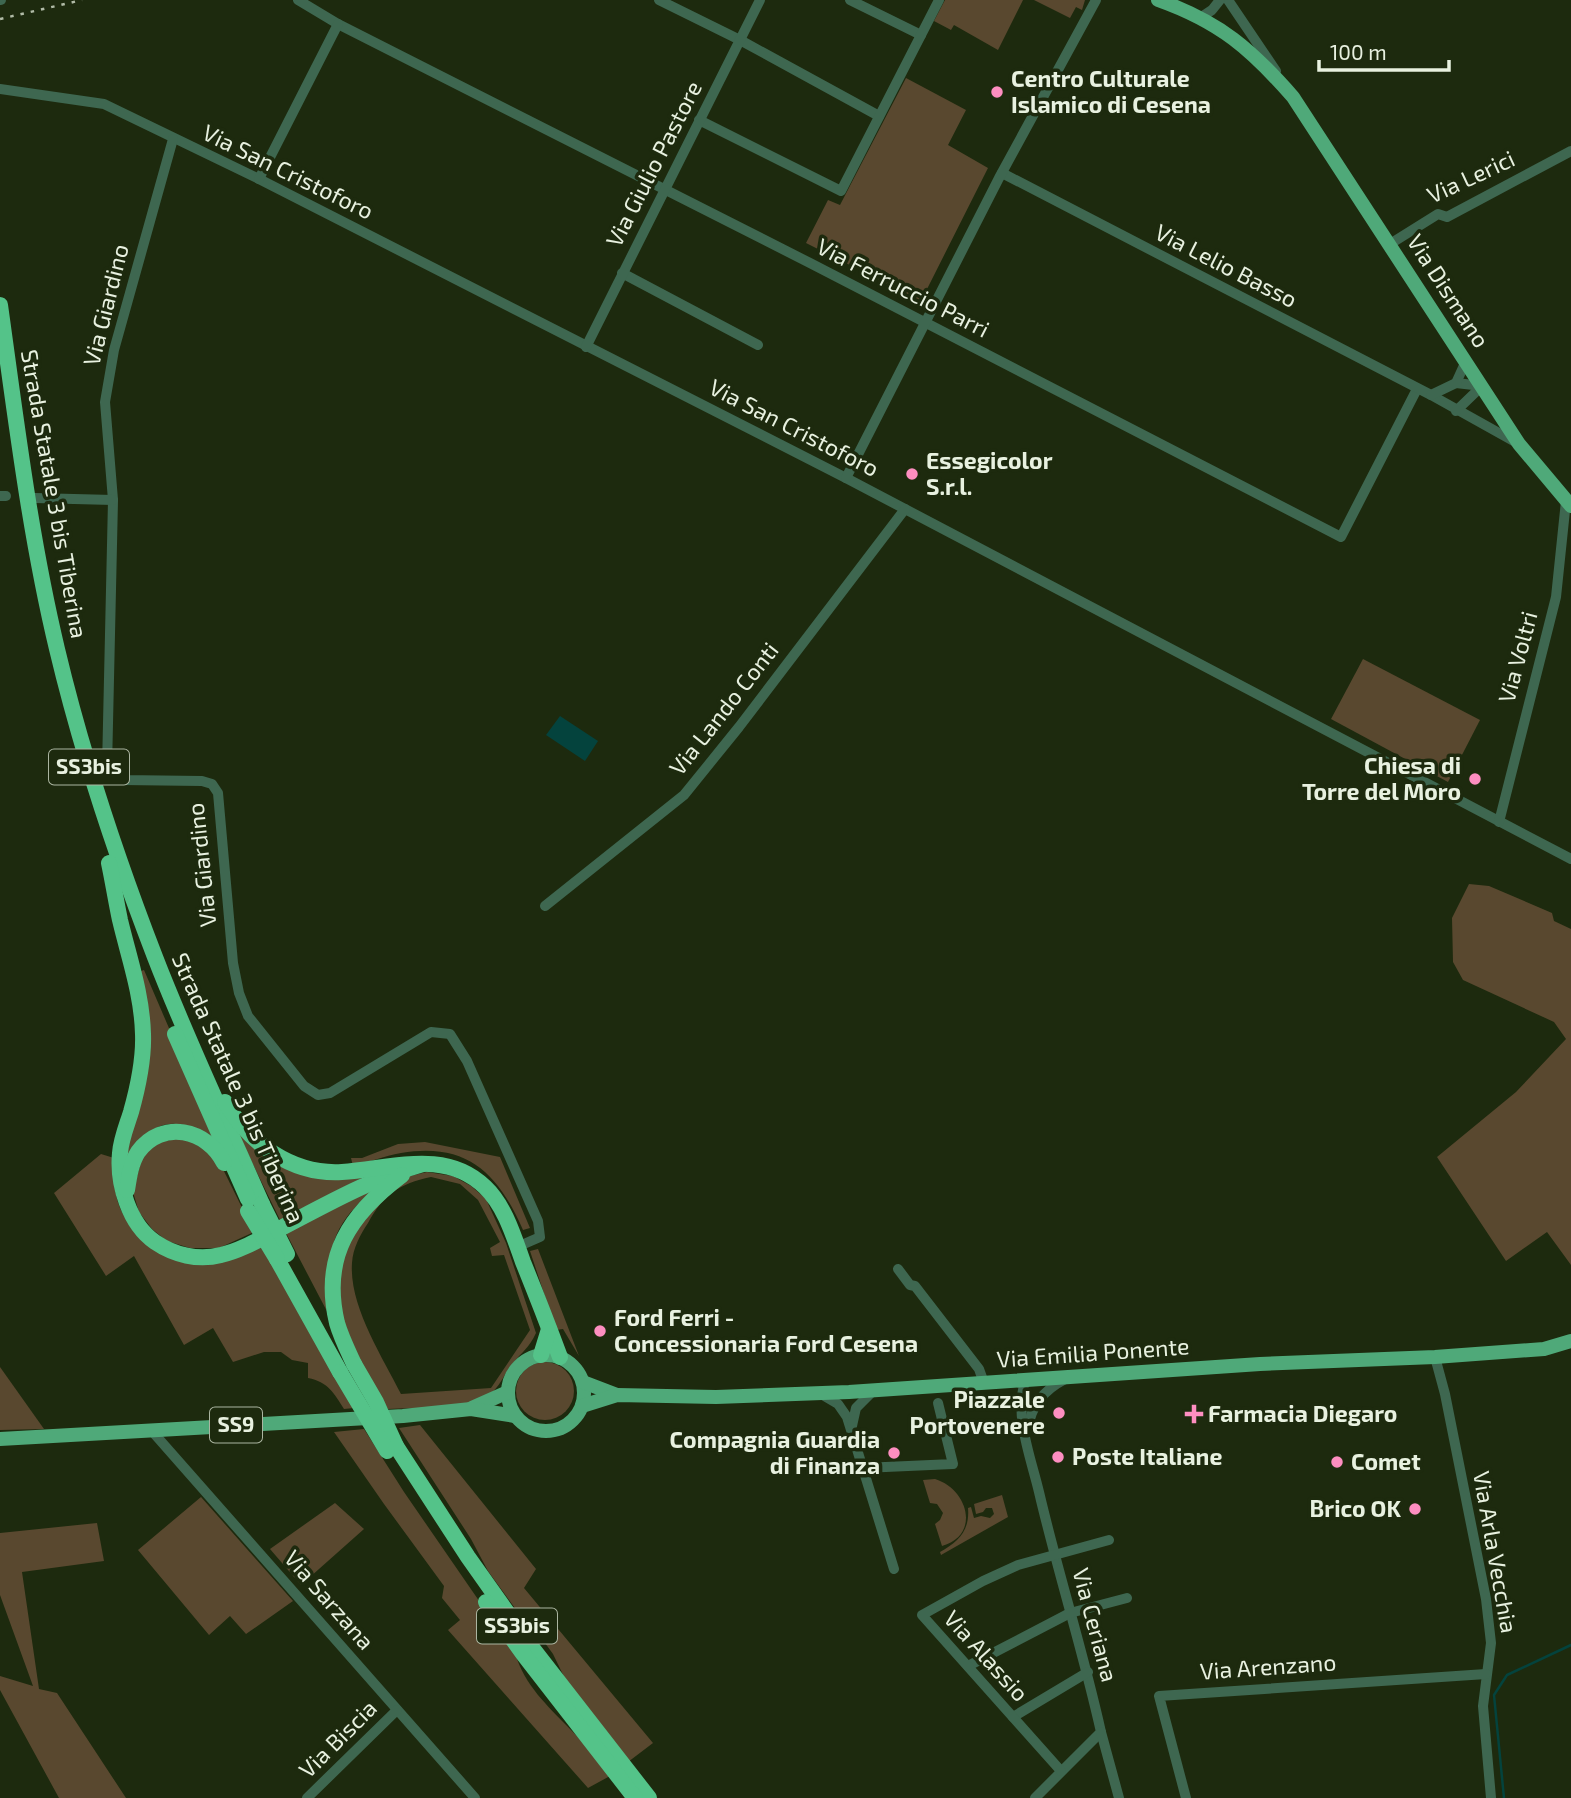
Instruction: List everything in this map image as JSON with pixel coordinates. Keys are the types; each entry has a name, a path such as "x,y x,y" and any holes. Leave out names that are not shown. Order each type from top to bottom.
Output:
{"highway":[{"name":"Strada Statale 3 bis Tiberina","path":"0,305 35,546 60,660 92,777 155,957 255,1208"},
{"name":"Strada Statale 3 bis Tiberina","path":"0,378 25,547 47,651 65,723 110,863 170,1022 255,1208 347,1368"},
{"path":"110,863 120,920 141,1004 143,1037 141,1072 120,1149 119,1168 134,1219 147,1236 166,1250 192,1257 219,1255 245,1246 374,1181 423,1164"},
{"path":"185,1030 209,1065 226,1104 241,1126 259,1144 283,1160 310,1170 342,1172 423,1164 446,1165 469,1173 487,1188 503,1210 560,1357"},
{"path":"126,1199 131,1168 138,1152 153,1138 170,1131 187,1131 204,1138 222,1158 255,1208"},
{"path":"391,1448 376,1402 347,1368 333,1296 334,1267 341,1242 352,1221 367,1203 403,1175 423,1164"},
{"path":"541,1355 549,1328"},
{"name":"SS3bis","path":"391,1448 459,1563 524,1655 635,1798"},
{"name":"SS3bis","path":"391,1448 526,1639 649,1798"}],"main road":[{"name":"Via Dismano","path":"1158,0 1189,4 1200,18 1230,35 1260,60 1293,97 1519,444 1568,504"},
{"name":"Via Emilia Ponente","path":"582,1406 617,1395 716,1398 821,1394 1260,1364 1434,1357 1544,1349 1571,1341"},
{"path":"541,1355 560,1357 578,1371 583,1382 582,1406 573,1420 552,1431 532,1429 515,1416 509,1404 511,1379 518,1367 528,1359 541,1355"},
{"name":"Via Emilia Ponente","path":"583,1382 617,1395"},
{"name":"SS9","path":"471,1409 508,1392"},
{"name":"SS9","path":"0,1439 403,1416 471,1409 515,1416"}],"street":[{"name":"Via Ferruccio Parri","path":"298,0 338,24 1340,537 1418,389"},
{"path":"659,0 740,40 879,116"},
{"name":"Via Giulio Pastore","path":"586,347 760,0"},
{"path":"850,0 921,35"},
{"path":"699,120 841,191 939,0"},
{"path":"846,478 1002,173 1096,0"},
{"path":"1200,18 1220,0"},
{"name":"Via Dismano","path":"1228,0 1293,97"},
{"path":"259,179 338,24"},
{"name":"Via San Cristoforo","path":"0,89 104,104 259,179 846,478 1571,859"},
{"name":"Via Giardino","path":"173,139 114,350 105,402 113,500 107,768 112,775 122,780 202,781 212,784 218,793 233,963 239,993 247,1016 304,1086 318,1095 330,1093 431,1032 450,1034 467,1060 538,1221 540,1237 517,1247"},
{"name":"Via Lerici","path":"1390,244 1438,214 1447,216 1571,151"},
{"name":"Via Lelio Basso","path":"1002,173 1519,444"},
{"path":"622,273 758,345"},
{"path":"1457,383 1466,361"},
{"path":"1431,396 1457,383 1482,386"},
{"path":"1457,411 1482,386"},
{"path":"35,498 113,500"},
{"name":"Via Voltri","path":"1499,822 1556,597 1568,504"},
{"name":"Via Lando Conti","path":"545,906 684,795 905,509"},
{"path":"898,1269 910,1286 915,1286 979,1369 984,1383"},
{"name":"Via Arla Vecchia","path":"1434,1357 1445,1395 1486,1599 1490,1643 1483,1706 1490,1798"},
{"path":"1036,1404 1049,1389 1065,1379"},
{"path":"1026,1382 1035,1393 1036,1404"},
{"name":"Via Ceriana","path":"1026,1382 1021,1401 1026,1439 1119,1798"},
{"path":"1004,1383 1015,1391 1021,1401"},
{"path":"850,1417 860,1402 873,1391"},
{"path":"848,1392 851,1429 894,1569"},
{"path":"821,1394 838,1404 850,1417"},
{"path":"863,1468 954,1464 938,1402"},
{"name":"Via Ceriana","path":"1026,1439 1028,1424 1036,1404"},
{"name":"Via Sarzana","path":"151,1430 475,1798"},
{"path":"1054,1555 1109,1540"},
{"name":"Via Alassio","path":"1054,1555 1018,1565 982,1581 922,1615 1061,1771"},
{"path":"968,1666 1070,1613 1128,1598"},
{"path":"1013,1717 1088,1672"},
{"name":"Via Arenzano","path":"1186,1798 1159,1696 1486,1674"},
{"name":"Via Biscia","path":"307,1798 397,1710"},
{"path":"1035,1798 1101,1732"}],"shaded area":[{"path":"945,0 1023,0 998,50 954,25 951,30 934,21"},
{"path":"1034,0 1085,0 1082,10 1076,7 1070,18"},
{"path":"906,78 966,110 948,145 988,168 921,301 806,243 828,200 840,205"},
{"path":"1363,659 1480,720 1448,782 1331,719"},
{"path":"1469,884 1489,886 1552,913 1554,921 1571,929 1571,1265 1547,1232 1506,1261 1437,1157 1516,1092 1566,1039 1554,1022 1463,980 1453,962 1452,918"},
{"path":"144,970 218,1142 191,1127 163,1125 146,1136 126,1164 125,1149 136,1110 141,971"},
{"path":"231,1119 283,1163 376,1171 280,1220"},
{"path":"186,1137 218,1159 254,1232 219,1248 190,1248 167,1241 152,1229 139,1212 133,1192 143,1154 155,1143"},
{"path":"425,1142 500,1157 530,1228 523,1230 503,1192 491,1178 462,1158 444,1152 424,1151 395,1154 353,1166 351,1158 362,1158 398,1144"},
{"path":"101,1154 114,1158 118,1203 129,1223 163,1253 261,1246 354,1408 344,1409 326,1385 308,1378 308,1363 292,1360 281,1352 264,1352 233,1362 213,1328 184,1345 134,1256 106,1276 54,1193"},
{"path":"427,1172 453,1176 486,1199 506,1243 536,1333 494,1391 469,1403 388,1409 359,1358 341,1316 338,1302 343,1247 388,1190 410,1176","holes":["431,1177 460,1184 478,1200 500,1242 490,1248 492,1256 504,1255 530,1330 491,1388 401,1394 361,1313 352,1279 354,1252 374,1213 393,1192 410,1183"]},
{"path":"392,1176 354,1208 340,1228 332,1252 331,1319 285,1231"},
{"path":"538,1249 579,1356 563,1329 556,1330 530,1251"},
{"path":"539,1362 551,1362 566,1370 574,1385 574,1397 566,1412 551,1420 539,1420 524,1412 516,1397 516,1385 524,1370"},
{"path":"0,1367 44,1429 0,1430"},
{"path":"420,1425 536,1569 524,1588 653,1743 628,1762 568,1685 553,1654 537,1632 517,1611 488,1571 471,1539 399,1428"},
{"path":"364,1429 515,1653 531,1685 610,1776 588,1788 448,1630 460,1620 442,1598 444,1586 334,1432"},
{"path":"935,1479 956,1492 966,1512 966,1523 962,1532 942,1546 935,1524 943,1513 937,1504 930,1503 923,1480"},
{"path":"1002,1495 1008,1517 941,1555 940,1552 962,1535 967,1523 968,1508 971,1507 974,1518 990,1518 994,1514 992,1508 986,1508 976,1514 974,1504"},
{"path":"201,1497 293,1601 246,1634 230,1616 209,1635 138,1550"},
{"path":"335,1503 364,1529 301,1585 270,1549"},
{"path":"97,1523 104,1561 22,1572 39,1689 57,1693 126,1798 59,1798 0,1690 0,1676 33,1686 0,1595 0,1533"}],"water":[{"path":"560,716 598,741 585,761 546,735"}],"waterway":[{"path":"1504,1798 1494,1695 1507,1675 1571,1645"}],"railway":[{"path":"0,19 82,0"}],"place":[{"name":"Centro Culturale Islamico di Cesena","path":"997,92"},
{"name":"Essegicolor S.r.l.","path":"912,474"},
{"name":"Chiesa di Torre del Moro","path":"1475,779"},
{"name":"Ford Ferri - Concessionaria Ford Cesena","path":"600,1331"},
{"name":"Piazzale Portovenere","path":"1059,1413"},
{"name":"Farmacia Diegaro","path":"1194,1414"},
{"name":"Compagnia Guardia di Finanza","path":"894,1453"},
{"name":"Poste Italiane","path":"1058,1457"},
{"name":"Comet","path":"1337,1462"},
{"name":"Brico OK","path":"1415,1509"}]}
